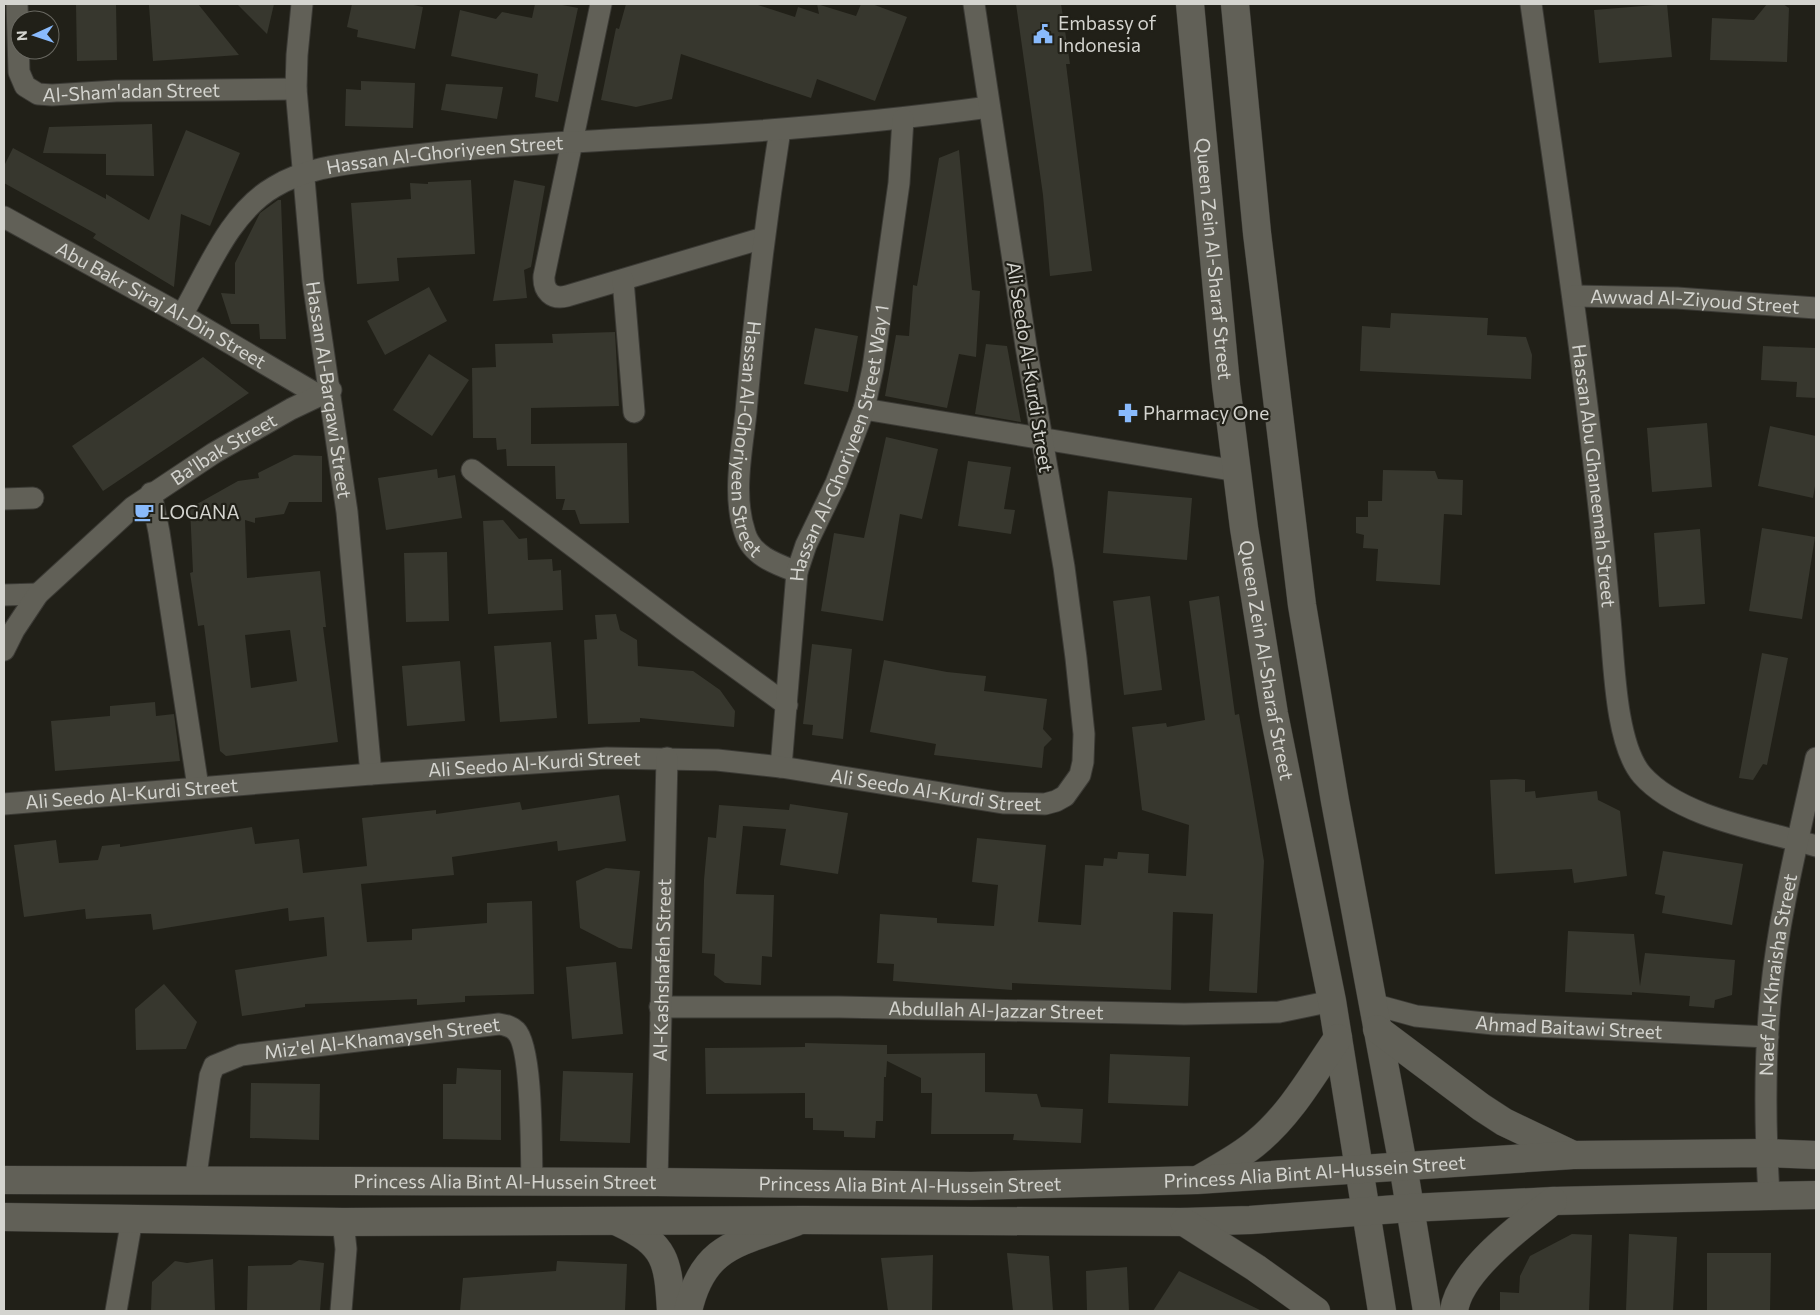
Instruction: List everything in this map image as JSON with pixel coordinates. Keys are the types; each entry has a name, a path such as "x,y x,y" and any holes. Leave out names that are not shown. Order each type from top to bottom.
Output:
{"main road":[{"name":"Queen Zein Al-Sharaf Street","path":"1190,4 1237,471 1274,714 1332,1001 1382,1311"},
{"path":"1235,4 1257,233 1302,604 1374,1016 1403,1165 1427,1311"},
{"path":"1374,1016 1480,1107 1504,1122 1573,1155"},
{"path":"1197,1180 1243,1153 1278,1123 1297,1100 1338,1038"},
{"name":"Princess Alia Bint Al-Hussein Street","path":"4,1180 195,1182 532,1181 971,1186 1197,1180 1573,1155 1766,1153 1816,1155"},
{"path":"329,1181 336,1222"},
{"name":"Princess Alia Bint Al-Hussein Street","path":"4,1217 336,1222 803,1220 1184,1222 1250,1220 1410,1208 1553,1201 1816,1195"},
{"path":"1454,1311 1466,1283 1483,1260 1553,1201"},
{"path":"688,1311 693,1290 700,1274 711,1260 749,1238 803,1220"},
{"path":"618,1222 640,1232 662,1255 667,1266 671,1311"},
{"path":"1184,1222 1256,1268 1316,1311"}],"street":[{"name":"Al-Sham'adan Street","path":"17,4 19,72 25,86 38,94 296,89"},
{"name":"Hassan Al-Barqawi Street","path":"302,4 296,89 303,173 324,392 347,512 371,774"},
{"path":"601,4 544,284 552,296 559,298 763,238"},
{"name":"Ali Seedo Al-Kurdi Street","path":"4,804 524,762 666,758 717,760 781,767 1003,803 1045,804 1056,802 1074,786 1083,762 1084,734 1064,567 974,4"},
{"name":"Hassan Abu Ghaneemah Street","path":"1531,4 1590,416 1622,730 1630,755 1640,773 1671,798 1716,817 1807,843"},
{"name":"Hassan Al-Ghoriyeen Street","path":"182,315 229,232 244,213 259,197 274,186 303,173 330,167 418,154 519,144 780,130 903,119 989,107"},
{"name":"Hassan Al-Ghoriyeen Street Way 1","path":"781,767 797,572 806,545 836,483 864,409 873,368 892,238 899,183 903,119"},
{"name":"Hassan Al-Ghoriyeen Street","path":"780,130 763,238 742,458 740,514 745,534 752,546 773,562 797,572"},
{"name":"Abu Bakr Siraj Al-Din Street","path":"4,216 324,392"},
{"path":"623,280 634,412"},
{"name":"Awwad Al-Ziyoud Street","path":"1574,296 1677,298 1816,308"},
{"name":"Ba'lbak Street","path":"4,650 14,630 38,594 133,507 151,493 214,453 324,392"},
{"path":"864,409 1237,471"},
{"path":"472,470 787,705"},
{"path":"151,493 159,532 198,787"},
{"path":"4,499 33,498"},
{"path":"4,595 38,594"},
{"name":"Al-Kashshafeh Street","path":"657,1182 666,758"},
{"name":"Naef Al-Khraisha Street","path":"1768,1195 1766,1153 1768,1037 1776,956 1807,843 1816,758"},
{"name":"Abdullah Al-Jazzar Street","path":"660,1007 820,1007 1184,1014 1279,1012 1332,1001"},
{"name":"Ahmad Baitawi Street","path":"1374,1016 1416,1016 1485,1023 1768,1037"},
{"name":"Miz'el Al-Khamayseh Street","path":"195,1182 210,1076 214,1066 225,1060 265,1051 498,1024 510,1026 517,1032 525,1052 532,1181"},
{"path":"116,1311 132,1219"},
{"path":"336,1222 346,1234 341,1311"}],"building":[{"path":"76,4 116,4 117,60 77,61"},
{"path":"198,4 239,55 153,61 149,5"},
{"path":"237,4 274,4 267,34"},
{"path":"352,4 409,4 423,7 415,49 357,37 358,30 347,27"},
{"path":"535,4 557,4 578,8 558,102 535,97 538,74 451,56 460,10 496,19 502,12 532,18"},
{"path":"626,4 755,4 795,17 798,7 819,14 817,4 856,16 861,4 872,4 907,17 875,101 817,79 811,98 681,54 672,99 636,107 601,100 616,28 619,29"},
{"path":"1016,4 1061,4 1070,64 1066,64 1092,271 1050,276 1043,195"},
{"path":"1667,4 1672,57 1599,63 1594,10"},
{"path":"1767,4 1783,4 1789,8 1787,62 1710,60 1712,18 1754,20"},
{"path":"361,81 415,83 413,128 345,126 346,89 361,90"},
{"path":"446,84 503,87 497,119 441,110"},
{"path":"152,124 154,176 106,175 106,154 43,153 49,127"},
{"path":"186,130 240,153 210,226 181,214 174,287 93,238 96,234 4,183 4,166 13,148 106,199 106,194 149,220"},
{"path":"959,150 972,290 980,291 976,357 959,354 947,408 885,396 896,335 909,336 913,285 917,286 939,158"},
{"path":"471,180 475,254 397,258 399,281 357,284 351,203 411,199 410,183 428,184 428,182"},
{"path":"514,180 545,186 531,267 524,270 527,298 493,301"},
{"path":"278,200 281,200 286,339 260,339 259,324 231,324 221,293 235,294 235,263 260,213"},
{"path":"429,287 447,321 385,355 367,321"},
{"path":"1391,313 1488,318 1487,335 1526,337 1532,355 1531,379 1360,371 1362,326 1390,328"},
{"path":"815,328 858,336 848,392 804,384"},
{"path":"615,332 619,406 531,408 531,444 627,443 629,523 580,524 575,510 562,510 565,499 556,499 555,466 507,466 506,449 497,450 496,438 473,438 472,368 496,367 495,344 553,343 552,334"},
{"path":"986,344 1007,346 1021,422 975,414"},
{"path":"1763,346 1816,348 1816,398 1796,397 1797,382 1761,380"},
{"path":"429,354 469,380 432,436 393,410"},
{"path":"203,357 249,393 103,491 72,446"},
{"path":"1707,423 1712,487 1652,492 1647,428"},
{"path":"1770,426 1816,436 1816,480 1813,498 1758,486"},
{"path":"886,437 938,449 922,519 900,514 883,621 821,611 834,533 864,538"},
{"path":"294,455 322,456 322,502 289,502 284,514 255,518 255,523 245,520 247,578 320,571 326,627 323,627 338,742 226,756 220,751 204,625 198,626 190,573 193,572 190,508 238,481 259,478 258,473","holes":["290,630 297,681 251,688 245,635"]},
{"path":"968,461 1011,467 1004,509 1015,510 1011,534 958,526"},
{"path":"437,469 438,478 455,475 462,518 386,530 378,478"},
{"path":"1383,470 1435,471 1438,479 1463,480 1462,515 1444,514 1440,585 1376,581 1378,549 1363,548 1364,535 1356,533 1356,517 1368,517 1368,501 1382,501"},
{"path":"1108,491 1192,498 1187,560 1103,553"},
{"path":"503,520 519,539 527,538 528,560 552,559 553,571 561,570 563,610 488,614 483,521"},
{"path":"1762,528 1815,537 1802,619 1749,611"},
{"path":"1700,529 1705,604 1659,607 1654,533"},
{"path":"447,552 449,621 406,622 404,553"},
{"path":"1150,596 1162,690 1124,695 1113,601"},
{"path":"1219,596 1235,715 1239,714 1264,861 1257,993 1209,991 1213,914 1173,912 1171,990 1012,983 1012,990 893,981 894,964 877,963 880,914 937,918 937,923 994,926 998,885 972,882 977,838 1046,845 1038,922 1081,925 1085,865 1103,866 1104,858 1117,859 1118,852 1149,854 1148,873 1186,876 1189,825 1142,810 1132,727 1166,723 1167,727 1205,720 1189,601"},
{"path":"616,614 620,630 637,640 638,666 693,671 720,690 735,711 734,727 640,718 640,722 588,724 584,640 597,639 595,615"},
{"path":"551,642 557,718 500,722 494,646"},
{"path":"812,644 852,649 843,739 812,735 813,725 803,724"},
{"path":"1762,653 1788,658 1767,765 1763,764 1753,780 1739,778"},
{"path":"884,660 947,672 986,676 984,691 1047,699 1043,729 1052,739 1044,747 1042,768 934,755 936,744 870,732"},
{"path":"460,661 465,721 407,726 402,666"},
{"path":"155,702 156,716 174,714 180,761 55,771 51,721 110,716 110,706"},
{"path":"1490,780 1525,780 1525,792 1535,791 1536,798 1597,791 1598,800 1620,811 1627,876 1574,883 1572,869 1495,874"},
{"path":"619,795 626,841 558,851 557,841 452,857 454,875 361,884 367,942 412,940 412,929 487,923 487,903 532,901 534,994 465,996 465,1002 417,1005 417,999 305,1004 305,1007 242,1016 235,970 327,956 324,917 289,921 288,908 153,930 151,914 86,919 85,909 24,917 14,845 56,840 59,863 98,860 102,846 120,844 120,847 252,827 255,844 299,839 303,873 367,866 362,818 436,810 436,814 520,802 522,810"},
{"path":"790,804 848,813 838,874 780,865 786,829 743,826 736,894 774,895 772,957 762,956 761,985 725,983 714,975 715,954 702,953 704,880 708,837 716,838 719,805 789,810"},
{"path":"1663,851 1743,864 1732,925 1662,913 1665,896 1655,894"},
{"path":"606,868 640,871 632,949 619,948 580,928 576,881"},
{"path":"1568,931 1634,934 1640,986 1645,953 1735,960 1732,995 1715,1000 1714,1008 1689,1006 1690,996 1632,992 1632,995 1565,992"},
{"path":"616,962 623,1034 572,1039 566,967"},
{"path":"164,984 197,1022 186,1049 136,1050 135,1009"},
{"path":"805,1043 887,1045 887,1054 985,1053 985,1092 1037,1094 1041,1107 1083,1109 1081,1143 1013,1140 1014,1134 931,1134 932,1093 921,1093 921,1078 887,1061 886,1077 884,1077 883,1121 876,1121 875,1138 844,1137 844,1131 813,1130 813,1118 805,1118 805,1093 706,1094 705,1048 805,1047"},
{"path":"1110,1054 1190,1057 1188,1106 1108,1103"},
{"path":"457,1068 501,1070 501,1140 443,1139 443,1084 456,1084"},
{"path":"563,1071 633,1073 630,1143 560,1141"},
{"path":"251,1083 320,1084 319,1140 250,1138"},
{"path":"1572,1234 1592,1235 1589,1311 1500,1311 1500,1292 1519,1293 1520,1276 1530,1256"},
{"path":"1629,1234 1677,1237 1673,1311 1626,1311"},
{"path":"1007,1253 1049,1256 1053,1311 1013,1311"},
{"path":"1707,1253 1771,1253 1770,1311 1707,1311"},
{"path":"933,1255 932,1311 888,1311 881,1258"},
{"path":"213,1259 215,1310 151,1311 152,1282 175,1261 187,1263"},
{"path":"299,1260 324,1263 320,1311 247,1310 248,1266 291,1265"},
{"path":"557,1261 627,1264 625,1311 460,1311 463,1278 556,1271"},
{"path":"1127,1267 1129,1311 1087,1311 1086,1271"},
{"path":"1179,1271 1262,1311 1153,1311"}],"place":[{"name":"Embassy of Indonesia","path":"1043,34"},
{"name":"Pharmacy One","path":"1128,413"},
{"name":"LOGANA","path":"144,512"}]}
